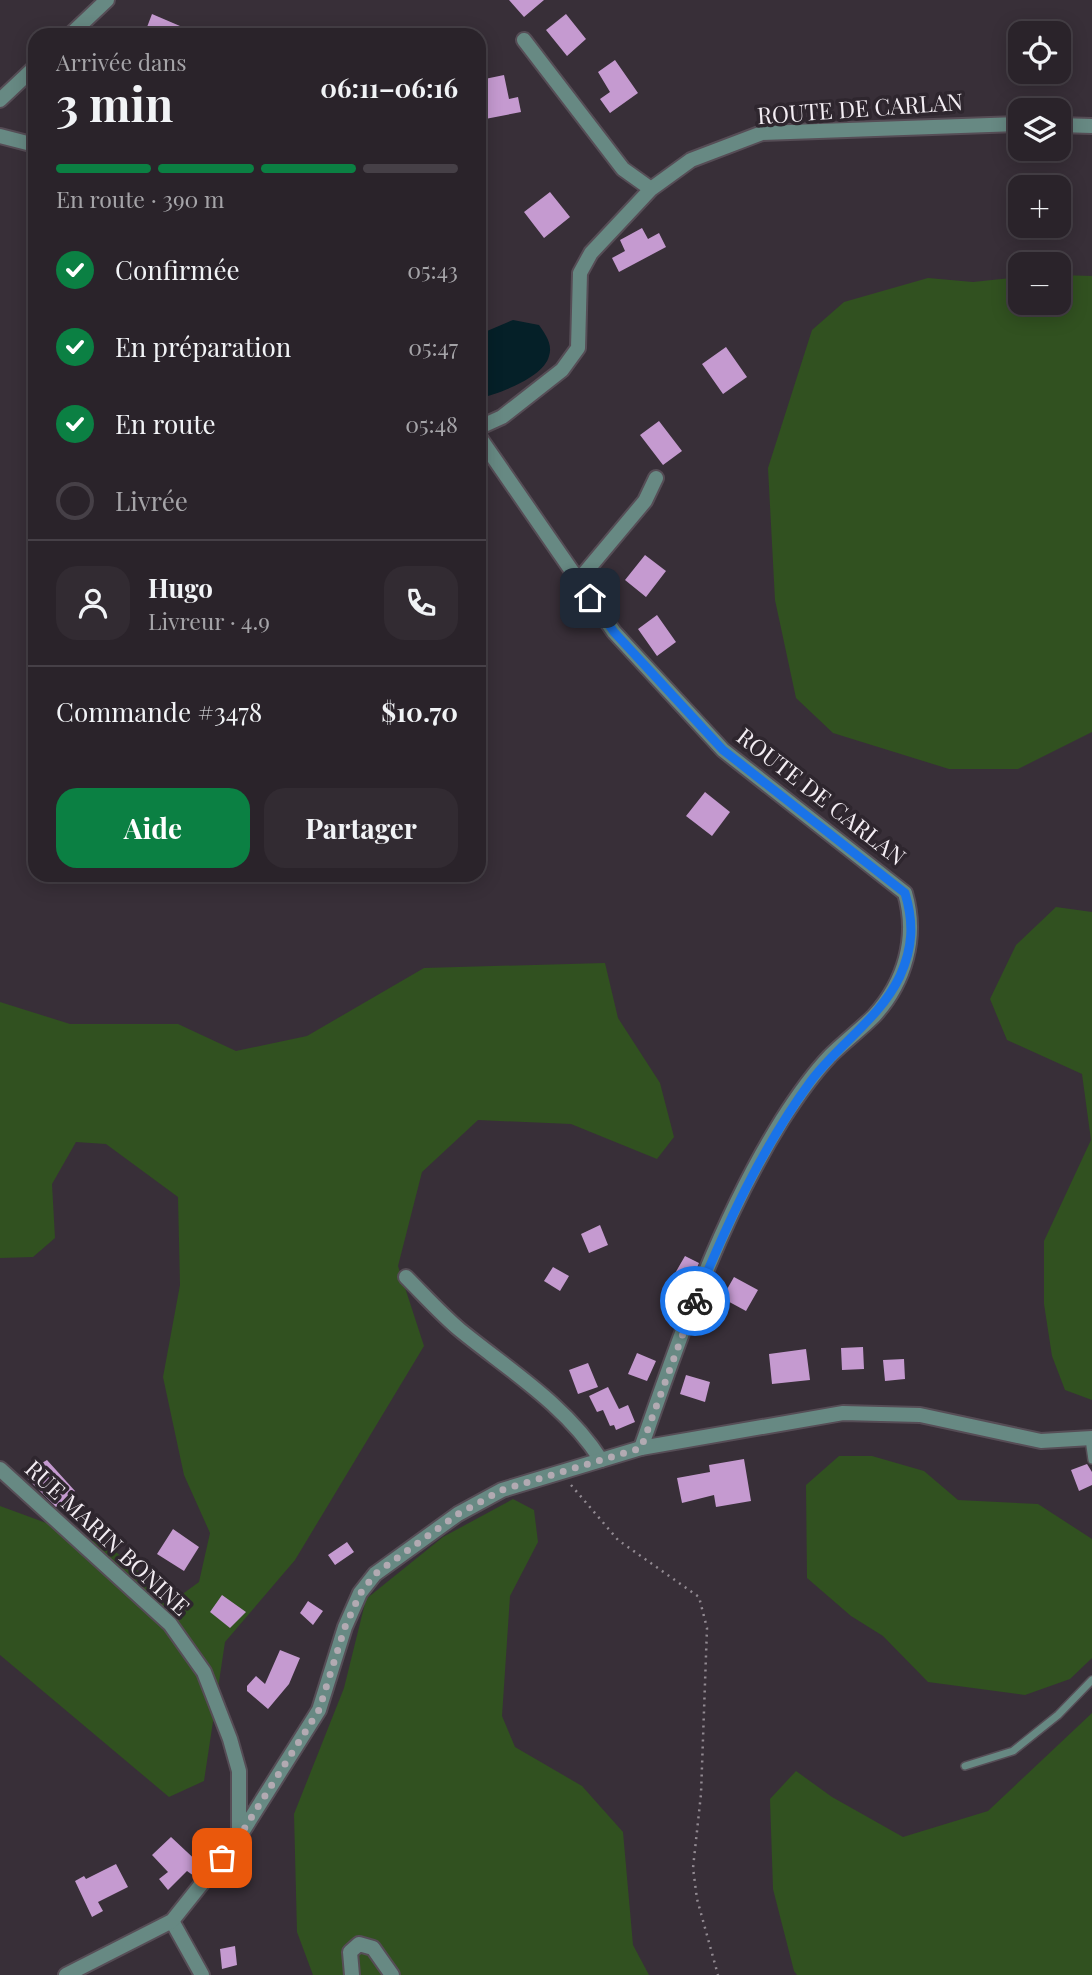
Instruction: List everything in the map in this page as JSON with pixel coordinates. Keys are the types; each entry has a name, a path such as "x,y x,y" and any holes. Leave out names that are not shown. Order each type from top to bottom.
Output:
{"street":[{"path":"77,28 107,0"},
{"path":"524,40 623,169 651,189"},
{"path":"0,100 28,74"},
{"name":"ROUTE DE CARLAN","path":"486,424 502,417 534,394 570,359 578,348 580,273 591,253 651,189 691,160 762,133 1008,124"},
{"path":"1071,125 1092,126"},
{"path":"0,136 28,143"},
{"name":"ROUTE DE CARLAN","path":"486,447 614,632 723,750 905,893 912,916 912,940 900,976 875,1014 829,1057 783,1119 731,1214 682,1332 641,1448"},
{"path":"578,581 645,501 656,478"},
{"path":"407,1277 459,1329 498,1357 582,1431 601,1460"},
{"path":"66,1975 172,1921 239,1837 319,1710 345,1627 360,1594 375,1574 458,1514 502,1490 641,1448 843,1413 920,1415 1041,1441 1090,1438"},
{"name":"RUE MARIN BONINE","path":"0,1469 170,1623 204,1672 230,1739 239,1771 239,1837"},
{"path":"172,1921 202,1975"},
{"path":"352,1975 350,1952 359,1944 373,1948 392,1975"}],"lane":[{"path":"1090,1438 1092,1460"},
{"path":"965,1766 1013,1751 1058,1715 1092,1680"}],"path":[{"path":"560,1472 618,1540 699,1597 707,1628 701,1794 693,1868 697,1899 718,1975"}],"green space":[{"path":"1071,275 1092,276 1092,732 1018,769 949,769 833,733 796,698 775,600 768,468 812,330 844,302 928,278 973,282 1008,278 1008,315 1071,315"},
{"path":"1056,907 1092,912 1092,1400 1065,1390 1052,1356 1044,1304 1044,1241 1091,1140 1082,1074 1007,1040 990,999 1016,945"},
{"path":"605,963 618,1018 660,1083 674,1137 657,1159 571,1124 478,1120 422,1172 398,1266 424,1346 295,1560 225,1642 204,1781 169,1797 0,1655 0,1506 109,1546 173,1601 199,1582 210,1533 184,1475 163,1377 180,1285 178,1197 106,1144 76,1142 52,1184 55,1238 33,1257 0,1258 0,1002 70,1024 178,1024 236,1051 307,1036 424,968"},
{"path":"839,1456 872,1456 924,1471 958,1500 1038,1504 1092,1539 1092,1658 1070,1679 1025,1695 928,1682 883,1636 851,1616 807,1578 806,1485"},
{"path":"513,1499 534,1510 538,1542 510,1596 502,1716 515,1747 582,1786 623,1832 633,1945 649,1975 313,1975 297,1932 294,1814 344,1688 366,1599 443,1537"},
{"path":"1092,1713 1092,1975 797,1975 773,1889 770,1799 796,1771 832,1797 903,1837 988,1811"}],"water":[{"path":"513,320 539,325 549,343 549,356 539,371 530,377 486,396 486,331"}],"building":[{"path":"509,0 544,0 524,17"},
{"path":"152,14 180,26 179,28 147,28"},
{"path":"566,14 586,39 567,56 546,30"},
{"path":"615,60 638,93 610,113 600,99 610,92 598,72"},
{"path":"504,75 509,99 518,97 521,112 486,119 486,79"},
{"path":"550,192 570,217 544,238 524,212"},
{"path":"642,228 648,239 659,233 666,247 619,272 612,258 625,251 620,240"},
{"path":"726,347 747,377 723,394 702,364"},
{"path":"659,421 682,451 663,465 640,435"},
{"path":"645,555 666,571 646,597 625,580"},
{"path":"657,615 676,642 657,656 638,629"},
{"path":"705,792 730,812 712,836 686,816"},
{"path":"600,1225 608,1245 589,1253 581,1234"},
{"path":"685,1256 699,1263 690,1284 674,1275"},
{"path":"553,1267 569,1276 560,1291 544,1281"},
{"path":"734,1277 758,1290 746,1311 722,1298"},
{"path":"863,1347 864,1369 842,1370 841,1348"},
{"path":"806,1349 810,1380 772,1384 769,1354"},
{"path":"637,1353 656,1361 647,1381 628,1374"},
{"path":"904,1359 905,1379 885,1381 883,1360"},
{"path":"588,1363 598,1387 578,1394 569,1370"},
{"path":"686,1375 710,1382 705,1402 680,1394"},
{"path":"608,1387 619,1409 628,1405 635,1422 616,1430 614,1425 610,1426 603,1410 597,1412 589,1396"},
{"path":"744,1459 751,1501 716,1507 714,1495 682,1503 677,1478 710,1472 709,1465"},
{"path":"47,1460 75,1491 56,1507 23,1474"},
{"path":"1087,1464 1092,1472 1092,1485 1079,1491 1071,1470"},
{"path":"173,1529 199,1547 184,1571 157,1554"},
{"path":"347,1542 354,1552 335,1565 328,1555"},
{"path":"222,1595 246,1612 230,1628 210,1612"},
{"path":"308,1601 323,1611 313,1625 300,1613"},
{"path":"280,1650 300,1658 289,1684 268,1709 247,1691 247,1686 256,1676 265,1684"},
{"path":"171,1837 202,1866 194,1876 187,1871 168,1890 159,1879 168,1872 152,1855"},
{"path":"116,1864 128,1887 98,1902 103,1911 92,1917 75,1881 84,1876 86,1879"},
{"path":"235,1946 237,1965 222,1969 220,1949"}],"way so far":[{"path":"222,1858 239,1837 319,1710 345,1627 360,1594 375,1574 458,1514 502,1490 641,1448 695,1301"}],"route":[{"path":"590,598 614,632 723,750 808,818 869,862 905,893 912,916 912,940 900,976 875,1014 829,1057 783,1119 731,1214 695,1301"}]}
